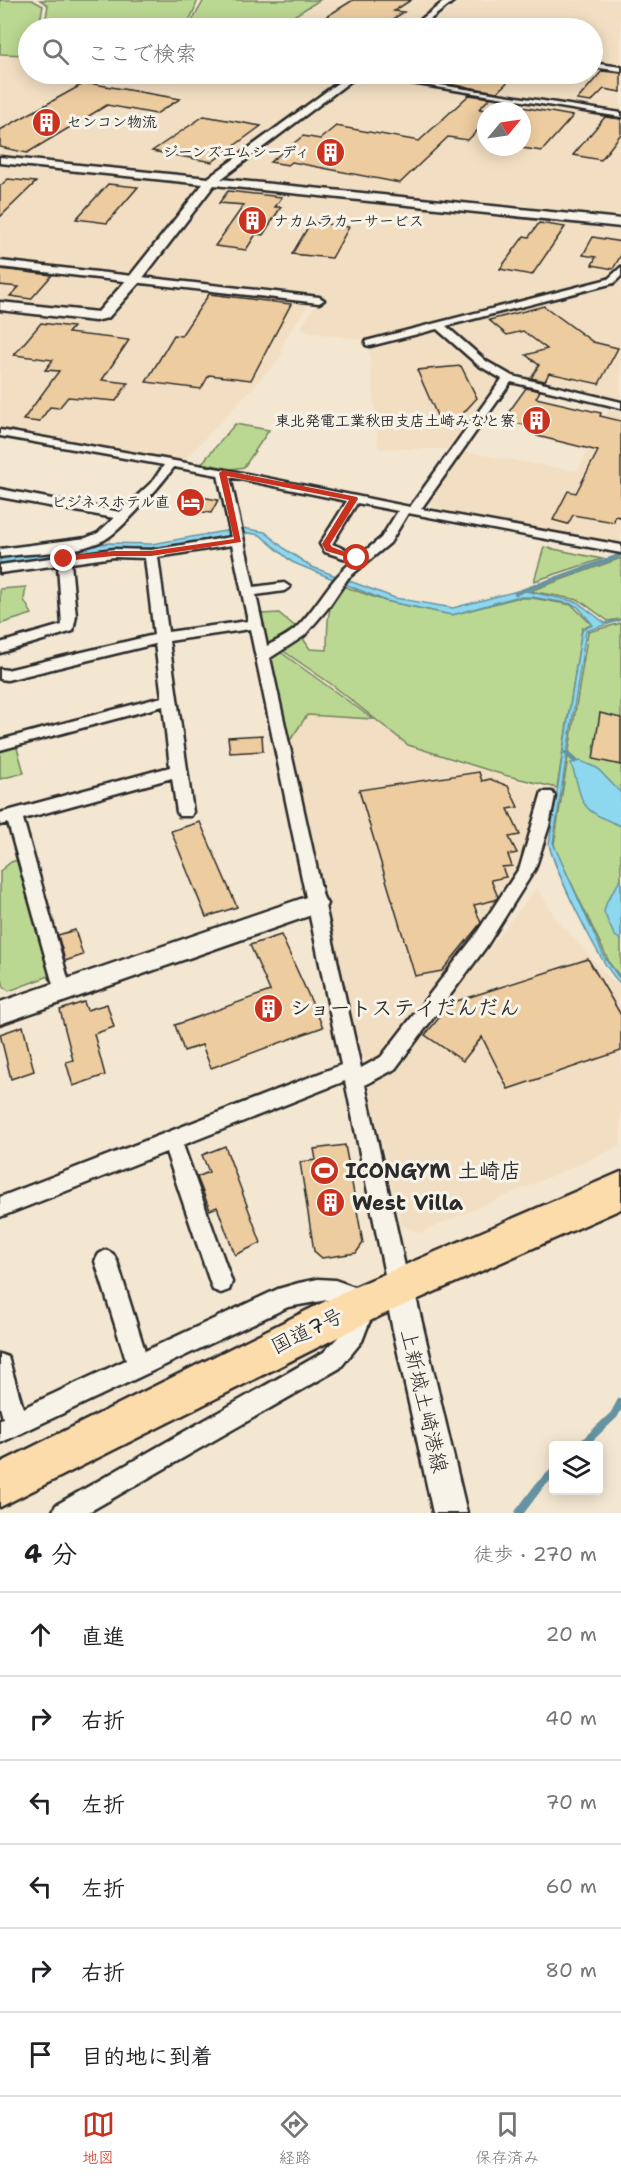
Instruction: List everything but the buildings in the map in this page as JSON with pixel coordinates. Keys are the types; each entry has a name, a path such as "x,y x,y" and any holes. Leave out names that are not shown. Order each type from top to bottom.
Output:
{"highway":[{"name":"国道7号","path":"0,1486 209,1379 382,1295 621,1190"}],"street":[{"path":"427,18 451,0"},
{"path":"603,67 621,69"},
{"path":"0,306 95,317 103,315 134,280 211,181 343,84"},
{"path":"421,84 621,115"},
{"path":"0,160 621,223"},
{"path":"0,264 319,300"},
{"path":"370,343 611,281 621,270"},
{"path":"440,326 482,363 508,378 621,405"},
{"path":"262,656 299,633 340,580 386,540 508,378"},
{"path":"0,433 171,463 621,549"},
{"path":"3,549 92,540 102,536 157,483 171,463"},
{"path":"64,1513 332,1360 357,1333 382,1295 352,1076 223,473"},
{"path":"0,493 124,516"},
{"path":"354,499 326,544 329,549 357,558"},
{"path":"0,569 114,553 151,554 237,535"},
{"path":"151,554 168,700 185,812"},
{"path":"0,648 68,628 72,621 66,593 64,559"},
{"path":"248,592 284,587"},
{"path":"0,674 7,675 160,638 255,624"},
{"path":"0,745 168,700"},
{"path":"63,993 7,817 178,771"},
{"path":"0,1207 172,1140 388,1063 480,942 526,869 541,826 547,796"},
{"path":"0,1013 315,904"},
{"path":"172,1140 221,1282"},
{"path":"106,1261 139,1366"},
{"path":"0,1365 8,1428 286,1297 310,1290 328,1288 382,1295"},
{"name":"上新城土崎港線","path":"382,1295 450,1513"}],"shaded area":[{"path":"323,0 446,0 422,18 293,18"},
{"path":"462,0 621,0 621,220 231,180 225,177 347,84 603,84 603,18 438,18"},
{"path":"0,55 18,55 18,84 333,84 210,175 201,177 0,157"},
{"path":"0,163 191,182 197,187 98,313 0,304"},
{"path":"224,185 621,227 621,260 609,279 368,341 308,332 301,327 321,297 143,277 213,188"},
{"path":"621,277 621,403 532,383 511,375 485,360 449,331 453,325 613,284"},
{"path":"140,282 310,302 284,341 282,355 275,364 184,461 0,429 0,309 100,321 114,317"},
{"path":"433,332 442,334 502,380 447,449 378,449 369,349"},
{"path":"609,409 621,411 621,544 434,509 427,498 461,451 577,471"},
{"path":"307,715 373,719 408,746 541,788 519,868 497,907 408,1024 378,1059 362,1060 288,743"},
{"path":"537,887 556,918 611,980 621,986 621,1146 420,1233 413,1231 401,1224 369,1088 458,988"}],"green space":[{"path":"0,0 32,0 43,6 40,18 18,18 18,55 0,54"},
{"path":"40,0 198,0 190,18 46,18 48,5"},
{"path":"204,0 320,0 290,18 194,18"},
{"path":"235,424 269,430 244,467 231,469 202,463"},
{"path":"544,547 602,559 534,581"},
{"path":"621,558 621,619 608,621 579,600 530,591"},
{"path":"343,586 385,601 452,615 516,598 532,598 572,605 592,625 582,628 557,788 504,775 408,745 331,684 282,650 302,637 310,649 327,650 330,608"},
{"path":"26,587 24,600 32,614 0,624 0,589"},
{"path":"279,613 298,629 268,646 265,644 261,614"},
{"path":"621,623 621,978 610,964 554,844 588,632"},
{"path":"279,651 373,719 307,715 289,742 270,656"},
{"path":"16,744 24,773 0,779 0,748"},
{"path":"18,860 49,976 9,991 4,987 0,973 0,871 11,862"}],"water":[{"path":"242,528 265,532 286,550 312,567 395,598 453,608 521,590 577,602 605,623 621,620 586,631 553,843 605,958 621,980 621,984 591,940 560,874 549,844 581,635 583,629 593,625 578,607 532,597 516,597 452,615 386,601 292,562 260,535 249,533 159,548 111,548 0,564 0,559 109,543 152,544"},
{"path":"580,761 597,768 621,793 621,826 596,815 584,804 571,763"},
{"path":"621,879 621,940 614,935 604,912 607,901"}],"waterway":[{"path":"516,593 619,556"},
{"path":"566,753 575,761"},
{"path":"586,1441 614,1415 621,1402"},
{"path":"519,1513 549,1477"}],"place":[{"name":"センコン物流","path":"46,122"},
{"name":"ジーンズエムシーディ","path":"331,152"},
{"name":"ナカムラカーサービス","path":"253,221"},
{"name":"東北発電工業秋田支店土崎みなと寮","path":"536,421"},
{"name":"ビジネスホテル直","path":"191,502"},
{"name":"ショートステイだんだん","path":"269,1008"},
{"name":"ICONGYM 土崎店","path":"324,1171"},
{"name":"West Villa","path":"331,1203"}],"route":[{"path":"64,559 114,553 151,554 238,540 223,473 354,499 326,544 329,549 357,558"}]}
